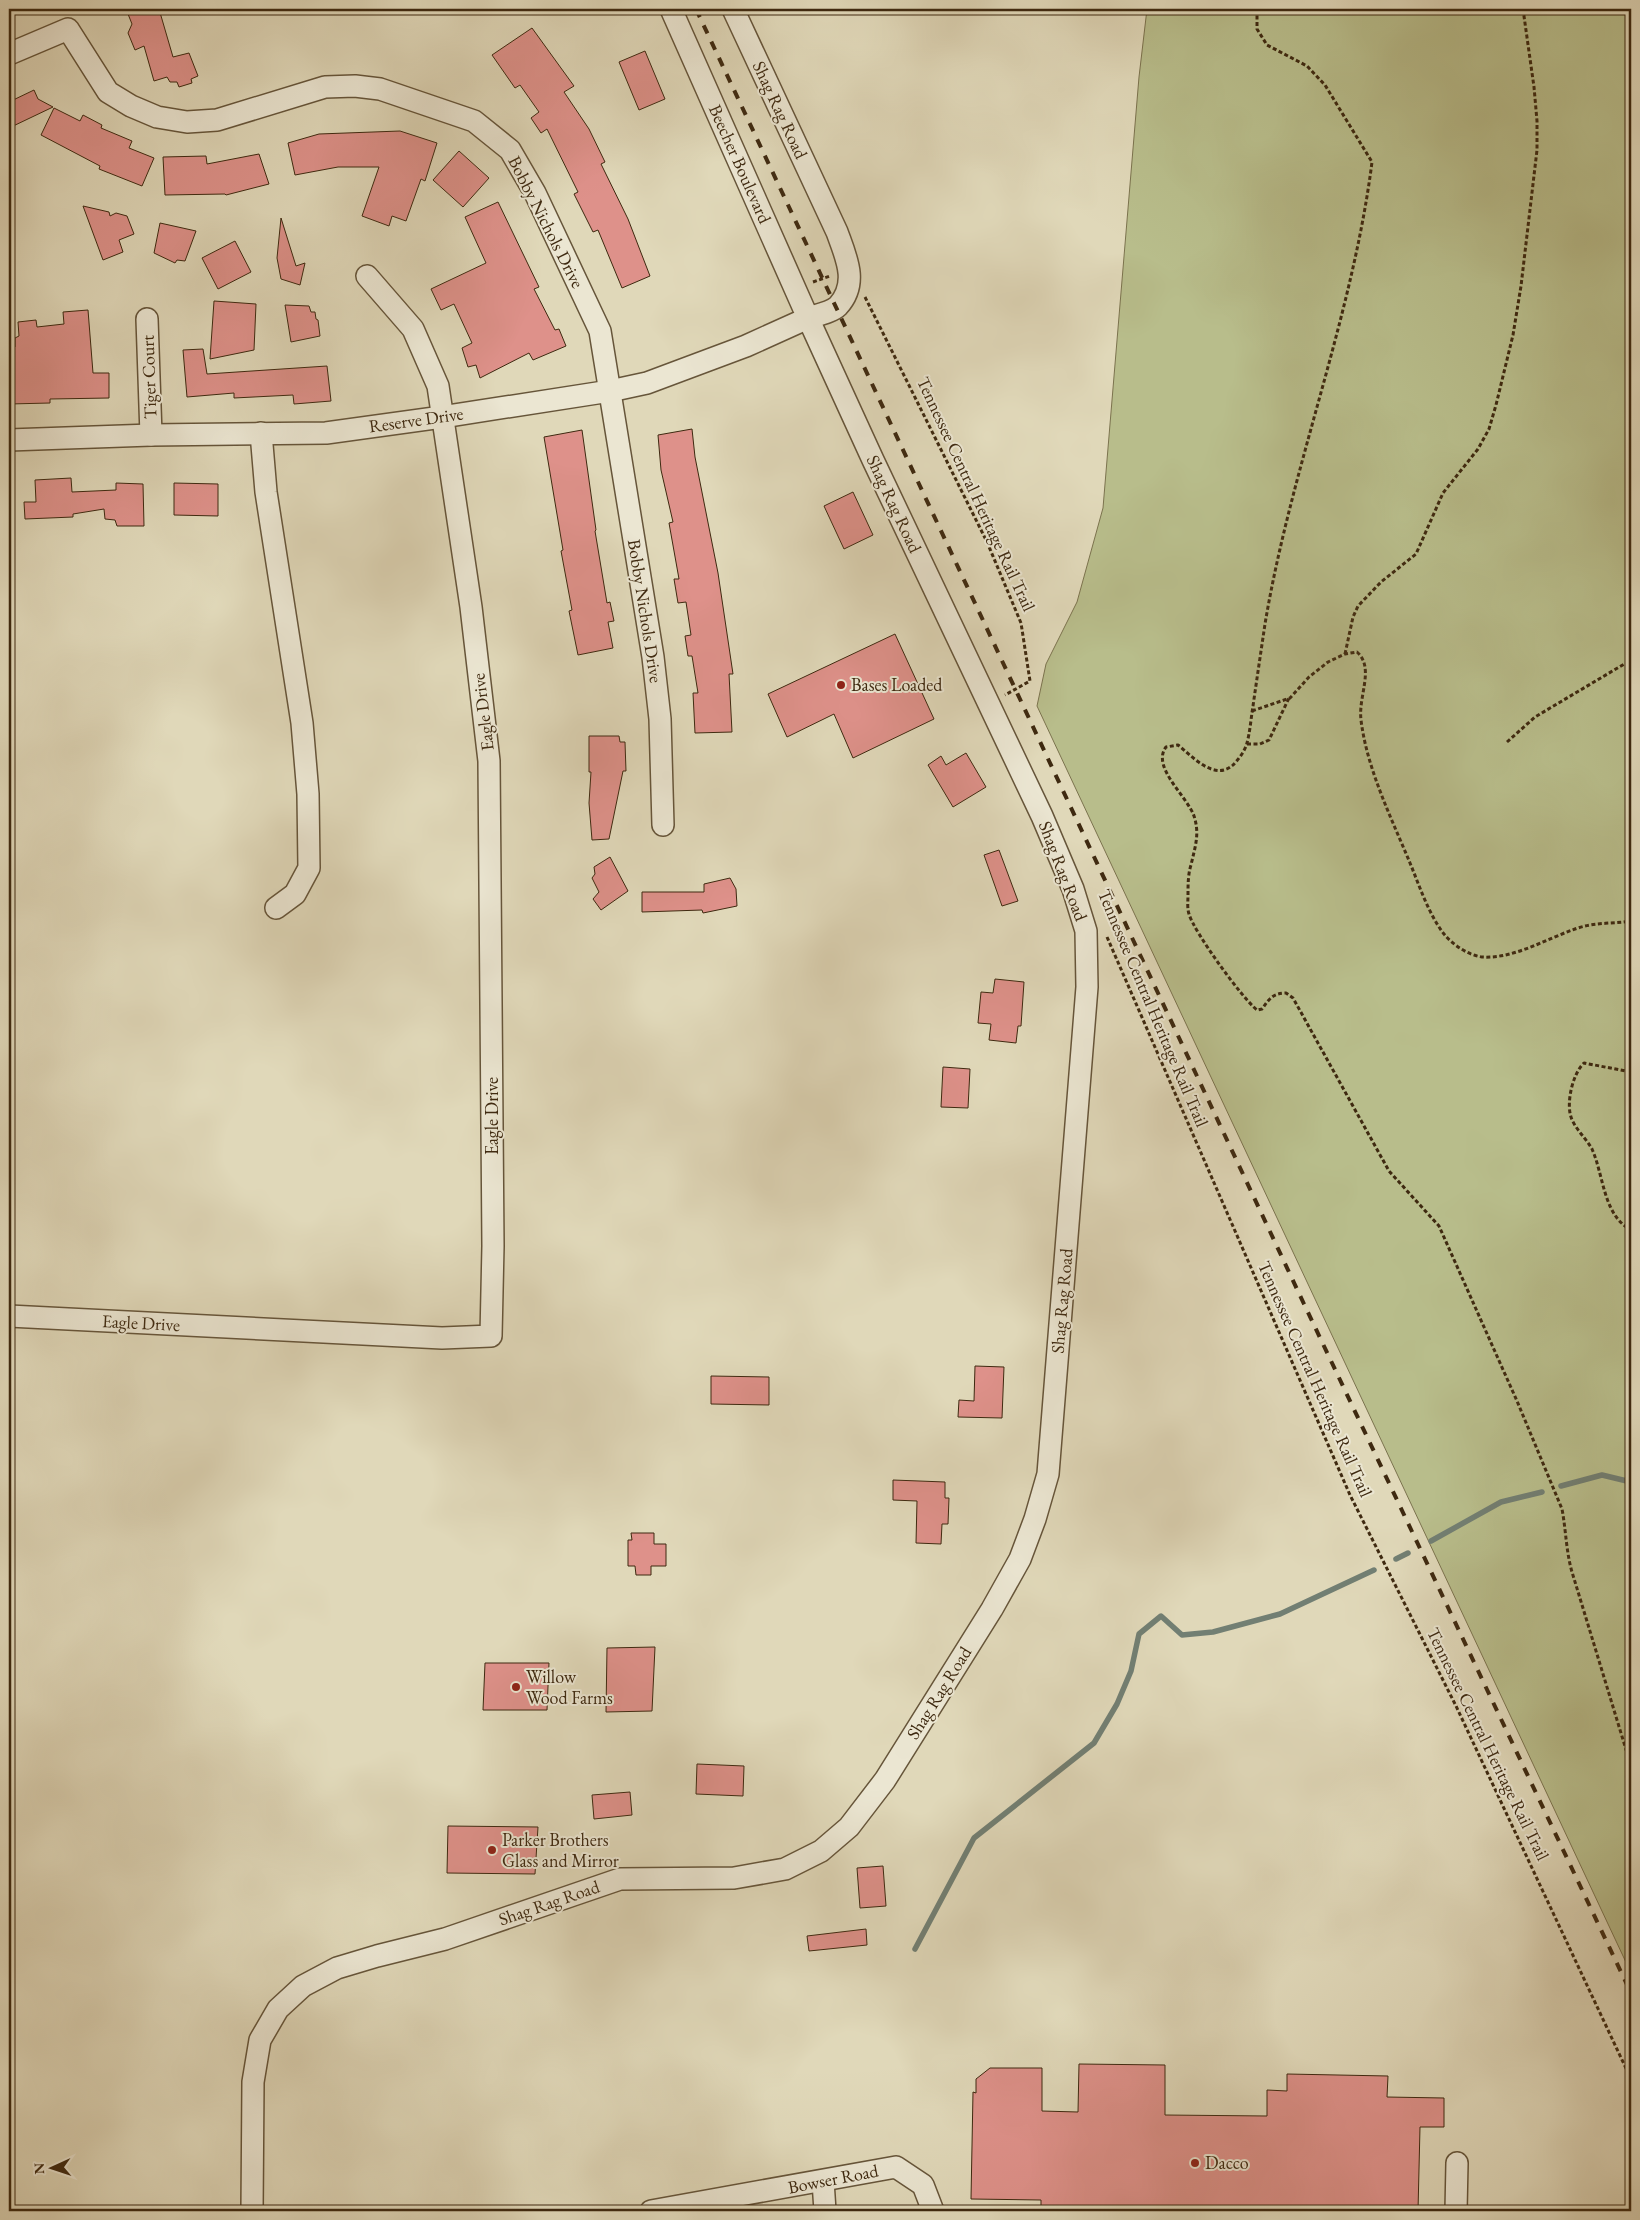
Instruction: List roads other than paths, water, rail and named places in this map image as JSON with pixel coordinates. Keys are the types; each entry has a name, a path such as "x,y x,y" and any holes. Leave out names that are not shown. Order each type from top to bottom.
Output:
{"street":[{"name":"Beecher Boulevard","path":"671,9 808,318"},
{"name":"Shag Rag Road","path":"252,2211 253,2082 260,2040 278,2009 302,1986 337,1968 445,1939 620,1879 734,1878 785,1869 821,1851 849,1827 885,1780 992,1610 1020,1559 1035,1519 1048,1474 1087,987 1086,931 1073,889 1042,816 877,469 808,318 837,307 849,287 850,268 837,232 733,9"},
{"name":"Bobby Nichols Drive","path":"9,54 68,29 108,92 131,106 157,117 187,122 217,120 325,87 355,86 380,89 474,121 510,150 535,193 600,331 654,657 660,719 663,825"},
{"path":"368,276 412,329 438,386 442,417"},
{"name":"Reserve Drive","path":"9,440 326,432 442,417 610,391 647,383 746,346 808,318"},
{"name":"Tiger Court","path":"147,319 151,435"},
{"name":"Eagle Drive","path":"9,1316 442,1338 491,1336 493,1246 489,761 471,607 442,417"},
{"path":"261,433 266,492 302,723 308,794 309,868 295,894 276,908"},
{"path":"1456,2211 1457,2163"},
{"name":"Bowser Road","path":"651,2211 896,2167 923,2185 933,2211"},
{"path":"823,2181 825,2211"}],"waterway":[{"path":"1561,1486 1602,1475 1631,1482"},
{"path":"1431,1541 1501,1502 1542,1492"},
{"path":"1396,1559 1408,1553"},
{"path":"915,1949 974,1838 1094,1743 1117,1704 1131,1671 1139,1634 1161,1616 1182,1635 1213,1632 1280,1614 1374,1570"}],"railway":[{"path":"696,9 1304,1304 1631,1993"}],"place":[{"name":"Bases Loaded","path":"841,685"},
{"name":"Willow Wood Farms","path":"516,1687"},
{"name":"Parker Brothers Glass and Mirror","path":"492,1850"},
{"name":"Dacco","path":"1195,2163"}]}
